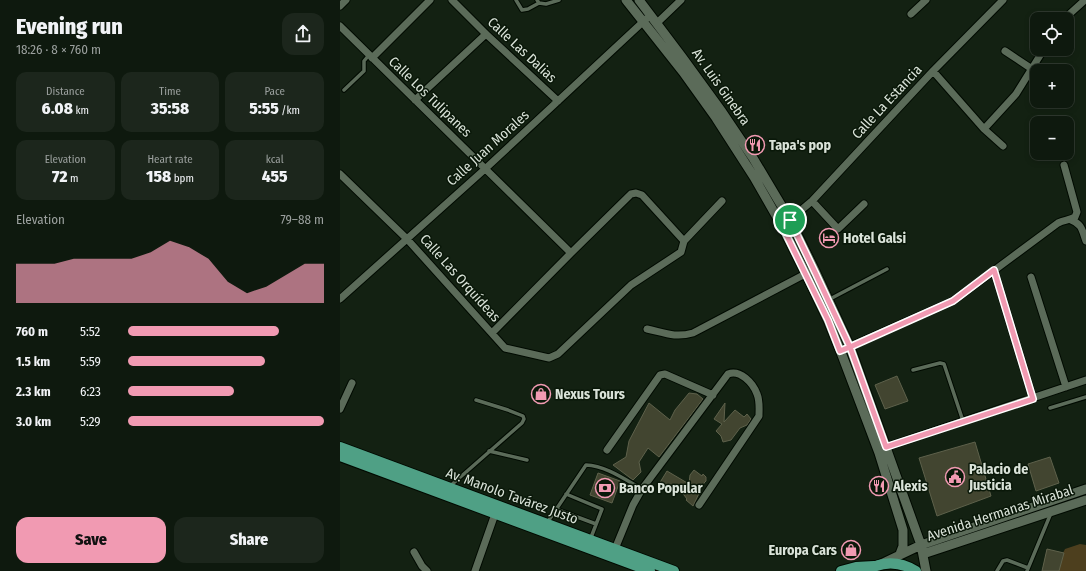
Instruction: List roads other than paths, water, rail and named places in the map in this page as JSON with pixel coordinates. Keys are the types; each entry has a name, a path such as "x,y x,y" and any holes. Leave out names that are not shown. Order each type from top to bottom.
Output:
{"main road":[{"name":"Av. Manolo Tavárez Justo","path":"341,452 448,487 674,571"},
{"name":"Av. Manolo Tavárez Justo","path":"341,452 495,514 650,571"},
{"path":"841,571 856,567 874,567 894,563 908,566 916,571"}],"street":[{"path":"340,6 346,0"},
{"path":"371,56 430,0"},
{"name":"Calle Las Dalias","path":"452,0 558,102"},
{"name":"Av. Luis Ginebra","path":"626,0 683,72 716,118 786,223"},
{"name":"Av. Luis Ginebra","path":"639,0 657,22 722,112 753,158 810,272 879,453 903,530 903,546 900,554"},
{"path":"657,22 681,0"},
{"path":"911,14 926,0"},
{"name":"Calle La Estancia","path":"786,223 812,201 1002,0"},
{"path":"1072,12 1085,0"},
{"name":"Calle Juan Morales","path":"340,299 485,169 651,15"},
{"name":"Calle Los Tulipanes","path":"340,26 570,253"},
{"path":"415,100 486,34"},
{"path":"1005,51 1030,68"},
{"path":"934,71 984,129 1004,146"},
{"path":"984,129 1016,94 1030,72"},
{"path":"1064,165 1077,212 1075,218 1071,220"},
{"name":"Calle Las Orquídeas","path":"340,174 407,238 505,348 549,358 558,354 631,284 681,252 684,241 722,200"},
{"path":"492,333 570,253 631,194 636,193 642,195 684,241"},
{"path":"812,201 838,229 864,204"},
{"path":"840,351 953,301 1058,222 1071,220 1077,222 1082,228 1086,241"},
{"path":"994,270 1033,399"},
{"path":"647,329 674,336 683,336 693,333 810,272"},
{"name":"Av. Luis Ginebra","path":"810,272 828,300 850,347 922,550 926,571"},
{"path":"1031,277 1066,387"},
{"path":"607,450 660,375 665,374 713,394"},
{"path":"615,549 633,505 642,489 728,374 740,374 758,394 759,416 699,505"},
{"path":"886,447 1086,380"},
{"path":"340,409 352,383"},
{"name":"Avenida Hermanas Mirabal","path":"922,550 1086,488"},
{"name":"Avenida Hermanas Mirabal","path":"874,567 900,554 922,550 1086,500"},
{"path":"475,571 495,514"},
{"path":"414,552 422,566 427,571"}],"lane":[{"path":"516,0 522,10 528,9 538,1 546,4 559,0"},
{"path":"344,90 364,71 364,61 371,56"},
{"path":"828,300 887,269"},
{"path":"913,370 940,363 944,364 963,422"},
{"path":"1050,408 1086,397"},
{"path":"448,487 522,423 524,419 523,416 508,410 476,400"},
{"path":"489,451 527,460"},
{"path":"546,524 586,465 596,466 617,475 642,489"},
{"path":"566,494 602,509 590,540"},
{"path":"556,509 596,524"},
{"path":"997,571 1003,561 1007,560 1027,569 1052,511"}],"place":[{"name":"Tapa's pop","path":"755,145"},
{"name":"Hotel Galsi","path":"829,238"},
{"name":"Nexus Tours","path":"541,394"},
{"name":"Palacio de Justicia","path":"955,477"},
{"name":"Alexis","path":"879,486"},
{"name":"Banco Popular","path":"605,488"},
{"name":"Europa Cars","path":"851,550"}]}
